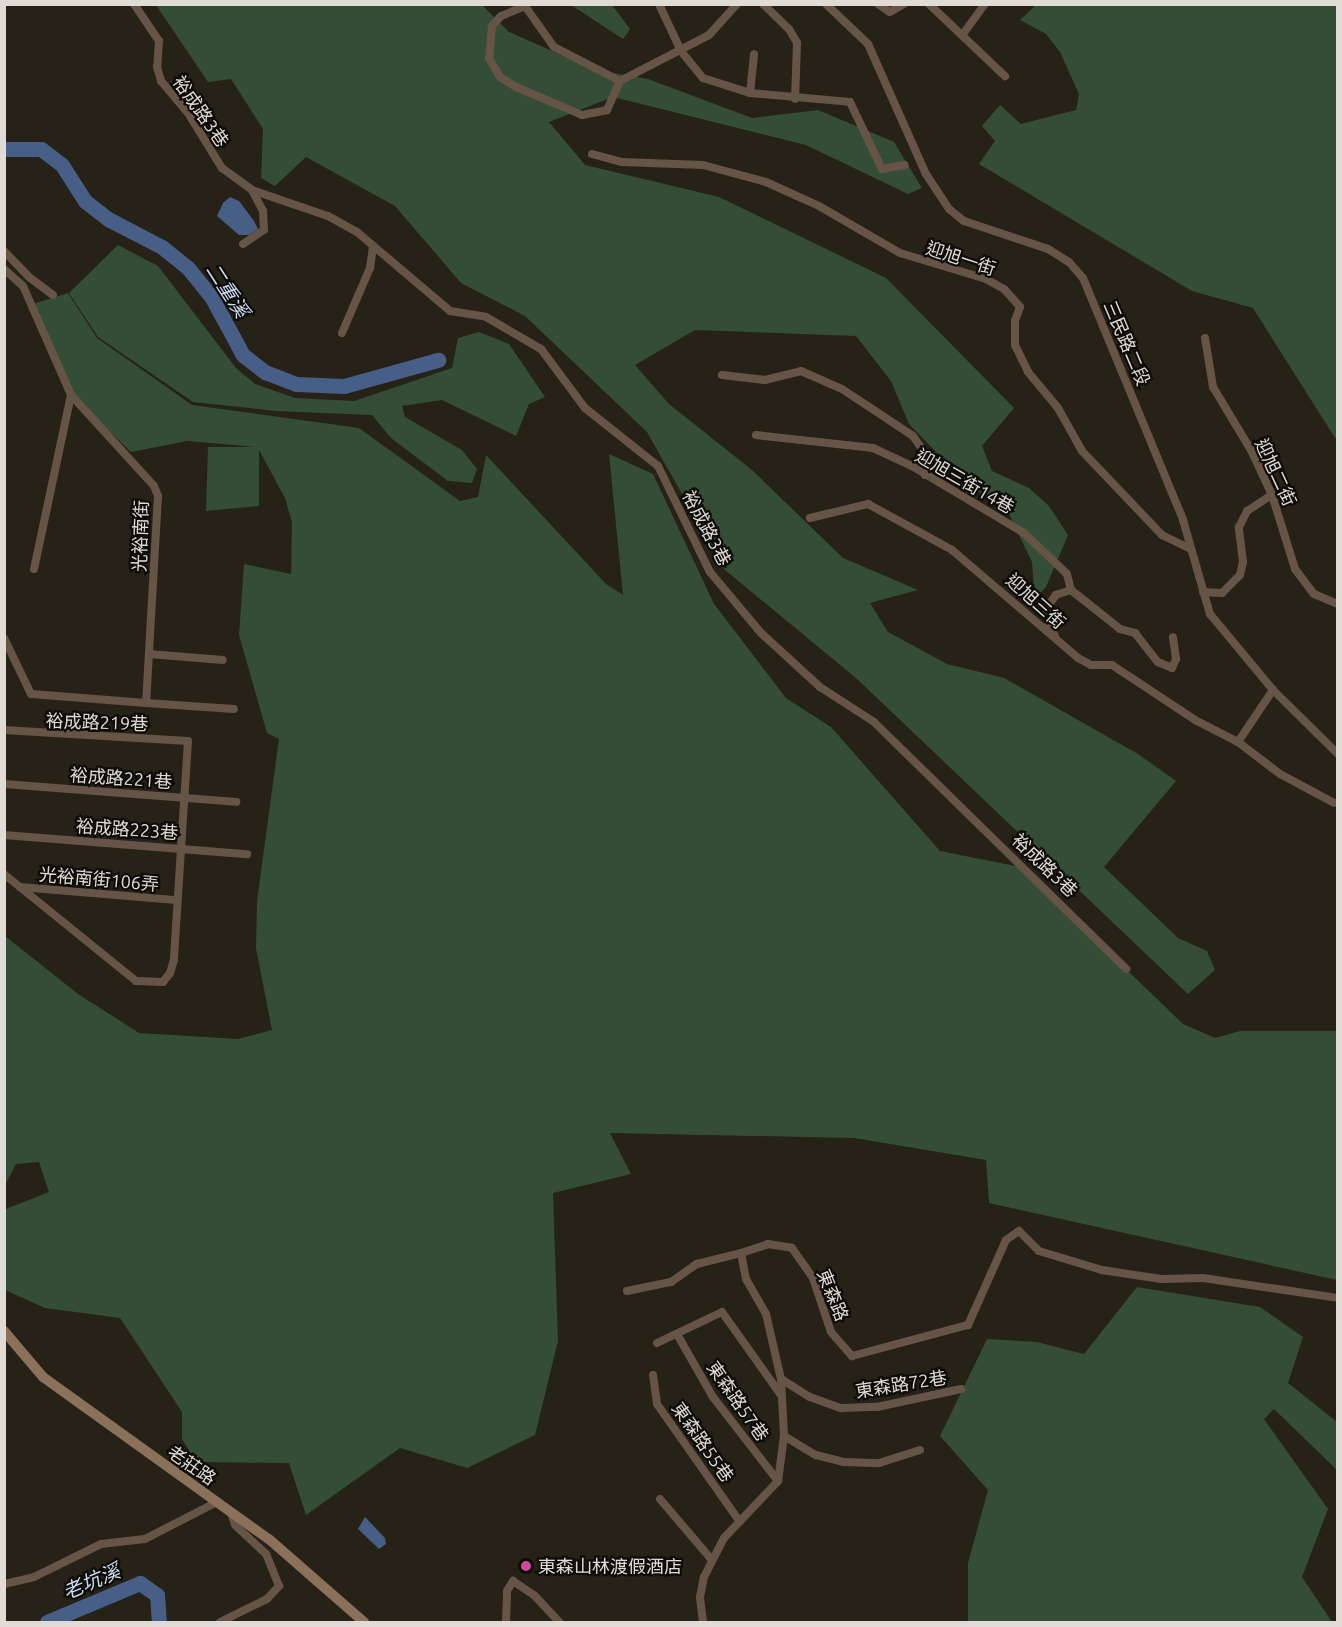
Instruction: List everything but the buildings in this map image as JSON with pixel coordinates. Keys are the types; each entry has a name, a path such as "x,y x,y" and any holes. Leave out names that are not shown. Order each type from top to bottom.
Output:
{"street":[{"name":"裕成路3巷","path":"134,4 159,41 157,67 161,81 188,112 222,168 252,190 328,216 373,246 450,311 486,317 541,349 585,408 658,466 710,572 762,633 820,687 874,722 1126,969"},
{"path":"659,4 681,51 703,78 750,93 795,99 850,102 882,169 905,165"},
{"path":"620,81 554,47 525,6 501,16 492,26 489,58 500,77 570,112 582,115 608,110 620,81 708,35 737,4"},
{"path":"763,4 789,29 797,43 795,99"},
{"name":"三民路二段","path":"826,4 868,44 926,174 949,209 964,221 1048,249 1069,262 1083,278 1158,456 1191,549 1210,614 1273,690 1338,754"},
{"path":"878,4 890,12 904,4"},
{"path":"929,4 1005,76"},
{"path":"963,34 985,4"},
{"path":"750,93 754,54"},
{"name":"迎旭一街","path":"592,154 622,162 702,165 766,182 819,206 900,253 986,279 1004,290 1020,307 1015,321 1014,345 1028,372 1058,408 1082,451 1162,535 1191,549"},
{"path":"243,244 264,230 263,211 252,190"},
{"path":"342,333 370,268 373,246"},
{"path":"4,250 29,277 53,295"},
{"name":"光裕南街","path":"4,268 23,286 71,395 154,486 158,496 146,703"},
{"name":"迎旭二街","path":"1205,338 1213,387 1252,452 1272,495 1295,568 1314,594 1338,604"},
{"path":"722,375 765,380 801,371 842,388 913,436 925,453 925,475"},
{"path":"34,569 71,395"},
{"name":"迎旭三街14巷","path":"756,435 873,448 925,475 1024,533 1067,574 1071,590"},
{"path":"1203,592 1222,593 1240,576 1243,562 1239,527 1247,511 1272,495"},
{"name":"迎旭三街","path":"810,518 868,504 952,550 1010,598 1038,628 1054,636 1078,658 1091,665 1112,665 1195,720 1238,742 1280,774 1334,803"},
{"path":"1054,636 1047,619 1047,608 1056,595 1071,590 1120,629 1135,633 1158,662 1172,668 1176,659 1173,637"},
{"path":"4,638 31,694 234,709"},
{"path":"149,654 223,660"},
{"path":"1238,742 1273,690"},
{"name":"裕成路219巷","path":"4,730 188,741 185,798"},
{"name":"裕成路221巷","path":"4,784 236,802"},
{"path":"4,874 136,981 163,982 174,960 176,900 185,798"},
{"name":"裕成路223巷","path":"4,835 247,854"},
{"name":"光裕南街106弄","path":"19,887 176,900"},
{"name":"東森路","path":"741,1253 768,1244 792,1248 813,1278 831,1332 852,1356 968,1325 1006,1240 1019,1231 1039,1251 1102,1270 1161,1279 1203,1278 1338,1298"},
{"path":"627,1291 671,1282 697,1264 741,1253 746,1279 766,1314 781,1379 784,1436 778,1481 724,1538 712,1560 700,1597 703,1623"},
{"path":"657,1343 722,1311 782,1396"},
{"name":"老莊路","path":"4,1331 43,1377 288,1555 364,1623"},
{"name":"東森路57巷","path":"676,1334 713,1397 778,1481"},
{"name":"東森路55巷","path":"653,1375 657,1404 740,1522"},
{"name":"東森路72巷","path":"781,1379 810,1397 841,1408 877,1407 961,1389"},
{"path":"784,1436 816,1455 844,1462 879,1463 920,1450"},
{"path":"660,1499 712,1560"},
{"path":"4,1584 34,1577 101,1544 145,1539 217,1502"},
{"path":"220,1623 267,1599 279,1586 266,1554 235,1525 231,1513"},
{"path":"506,1623 507,1591 513,1581 534,1595 559,1623"}],"green space":[{"path":"156,5 482,5 509,32 596,70 648,79 752,118 818,110 894,142 922,188 908,194 806,145 613,97 549,122 585,165 719,197 886,278 1014,408 982,446 992,471 1029,488 1049,506 1068,535 1046,587 1035,599 1032,562 1007,510 968,485 909,424 891,381 856,336 695,330 635,365 669,404 752,470 843,558 918,590 870,603 888,632 947,664 1004,678 1138,754 1176,781 1104,867 1178,938 1207,951 1215,970 1188,994 856,678 725,570 647,432 525,316 461,283 395,206 306,157 275,186 261,178 263,129 231,79 208,82"},
{"path":"571,5 612,5 630,29 623,39"},
{"path":"1036,5 1337,5 1337,441 1253,308 1192,291 979,164 995,141 982,126 1000,105 1021,124 1076,110 1079,94 1060,52 1046,34 1020,20"},
{"path":"118,245 158,266 236,368 255,384 295,398 354,401 452,368 458,338 479,332 509,344 545,397 529,404 516,436 442,400 402,406 405,417 462,450 477,469 472,483 448,481 391,438 372,415 276,411 193,402 98,337 69,293"},
{"path":"68,293 97,338 192,405 359,428 460,501 478,497 486,455 606,584 623,595 609,454 653,474 714,604 786,698 831,727 940,851 1020,867 1183,1024 1215,1038 1240,1031 1337,1031 1337,1280 989,1203 986,1160 854,1138 610,1133 631,1174 553,1193 558,1341 535,1435 467,1468 400,1448 306,1515 289,1463 196,1462 182,1439 182,1412 120,1318 45,1308 5,1290 6,1209 49,1192 39,1162 16,1164 5,1185 5,936 78,994 139,1033 238,1039 272,1030 256,948 257,901 279,739 267,733 239,635 244,564 291,574 292,522 285,498 259,450 259,506 206,511 208,447 256,447 187,441 131,452 68,392 33,304"},
{"path":"1137,1287 1260,1307 1303,1337 1288,1383 1337,1422 1337,1470 1274,1409 1264,1419 1328,1509 1302,1577 1332,1622 968,1622 968,1563 988,1490 940,1436 987,1339 1037,1342 1084,1354"}],"water":[{"path":"230,197 239,201 258,229 249,235 239,235 217,216 223,203"},
{"path":"365,1517 385,1538 386,1544 379,1549 358,1529"}],"waterway":[{"name":"二重溪","path":"4,149 41,149 62,165 85,201 108,219 162,247 188,268 212,298 243,355 265,372 297,384 344,386 438,360"},
{"name":"老坑溪","path":"47,1622 140,1583 157,1595 159,1622"}],"place":[{"name":"東森山林渡假酒店","path":"526,1566"}]}
